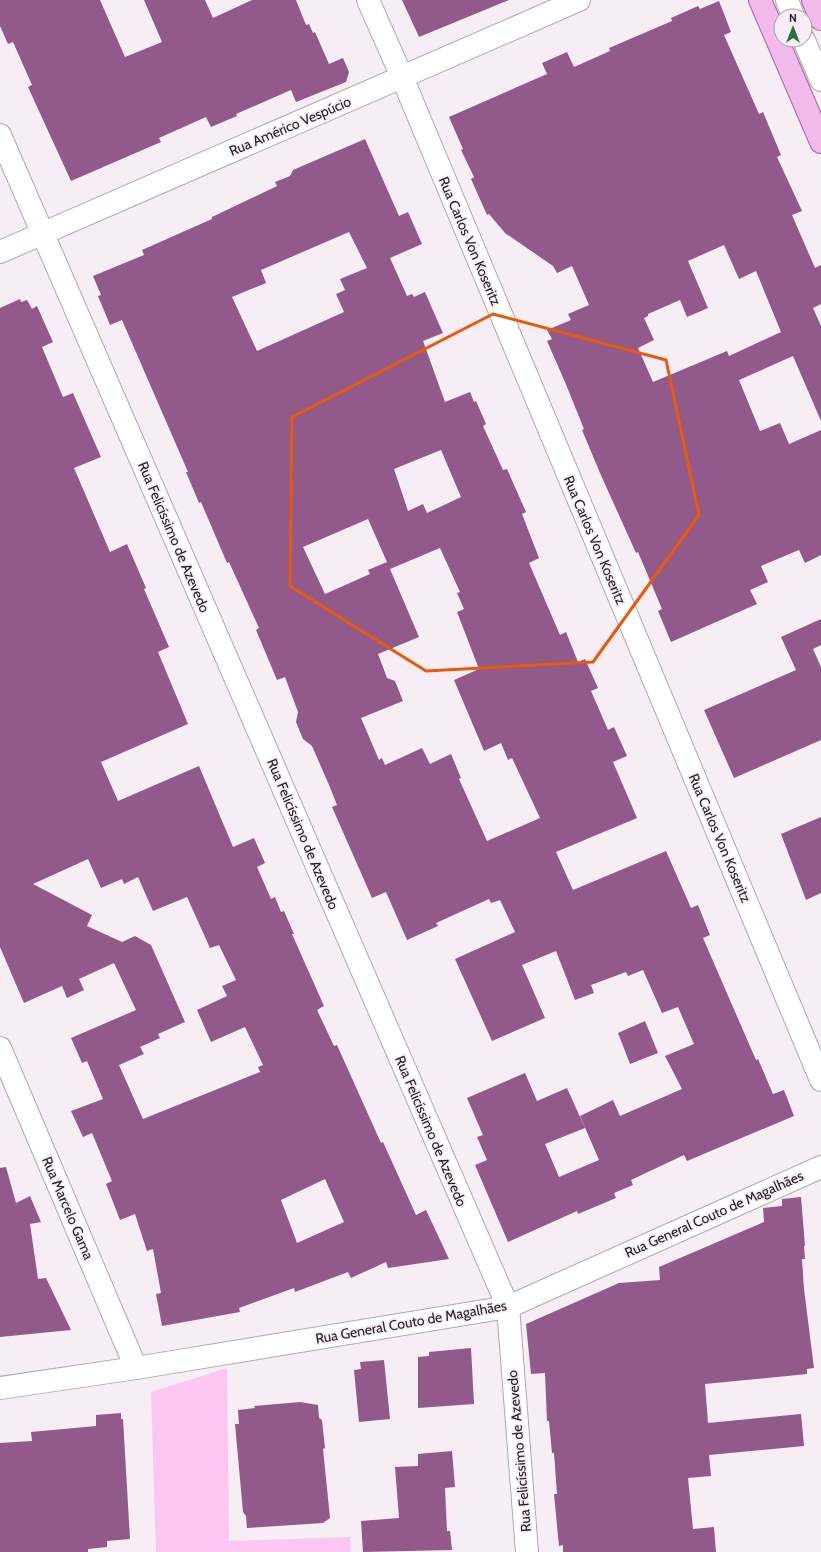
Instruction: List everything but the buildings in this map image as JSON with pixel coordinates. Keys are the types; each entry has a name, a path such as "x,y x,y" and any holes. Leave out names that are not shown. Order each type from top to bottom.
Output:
{"main road":[{"path":"760,0 821,142"},
{"path":"813,0 821,20"}],"street":[{"name":"Rua Carlos Von Koseritz","path":"368,0 402,77 821,1080"},
{"name":"Rua Américo Vespúcio","path":"0,252 580,0"},
{"path":"807,48 821,80"},
{"name":"Rua Felicíssimo de Azevedo","path":"0,135 508,1307 527,1552"},
{"name":"Rua Marcelo Gama","path":"0,1048 136,1368"},
{"name":"Rua General Couto de Magalhães","path":"0,1388 136,1368 508,1307 821,1167"}],"highlighted area":[{"path":"493,314 666,360 699,515 593,662 426,671 290,586 292,417"}],"shaded area":[{"path":"227,1368 229,1541 350,1537 351,1552 156,1552 151,1392"}]}
